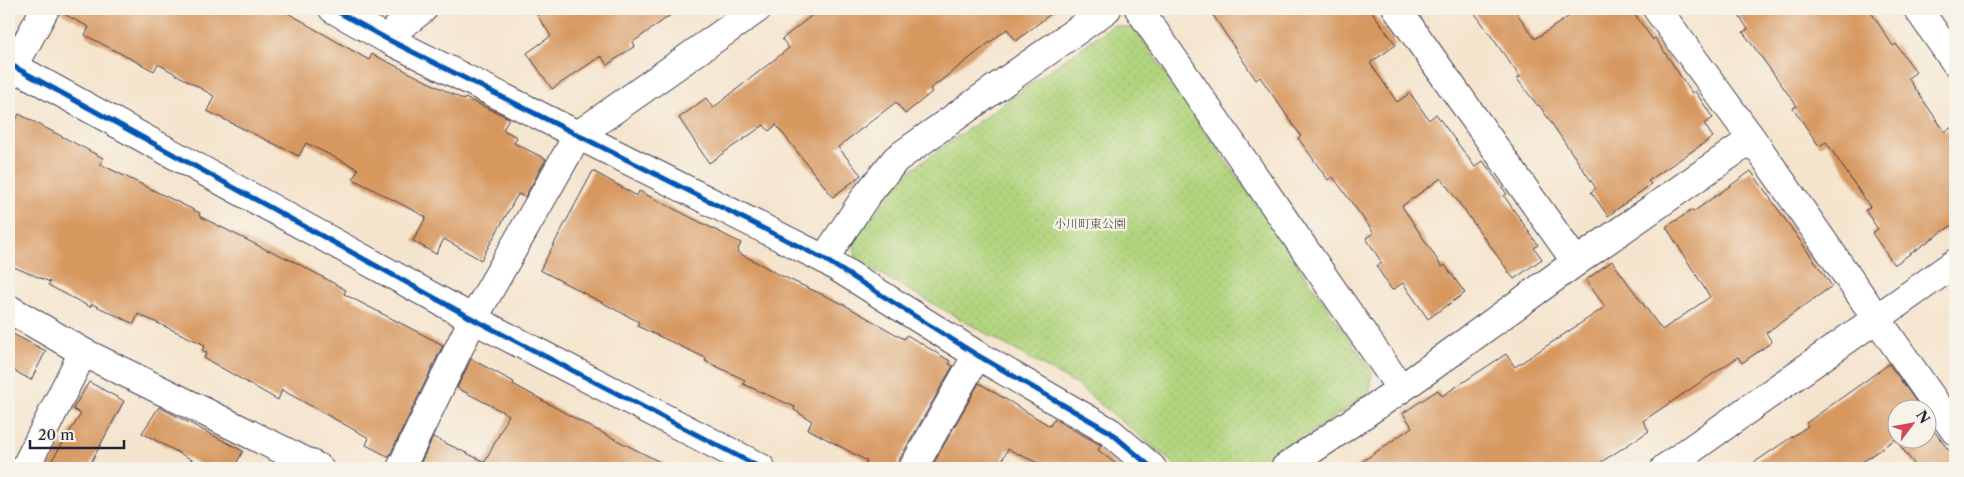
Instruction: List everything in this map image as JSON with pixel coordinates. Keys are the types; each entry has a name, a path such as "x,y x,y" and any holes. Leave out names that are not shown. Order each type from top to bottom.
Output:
{"street":[{"path":"45,9 10,68 473,319 761,468"},
{"path":"333,9 385,38 824,259 977,355 1110,432 1152,468"},
{"path":"385,38 423,9"},
{"path":"401,468 473,319 578,135 756,9"},
{"path":"824,259 866,196 896,158 1107,9"},
{"path":"1139,9 1401,389"},
{"path":"1397,9 1576,262"},
{"path":"1657,9 1752,139 1955,431"},
{"path":"1918,9 1955,62"},
{"path":"1285,468 1401,389 1576,262 1752,139"},
{"path":"1665,468 1955,263"},
{"path":"9,309 83,352 319,468"},
{"path":"25,468 83,352"},
{"path":"913,468 977,355"}],"green space":[{"name":"小川町東公園","path":"1113,25 1135,29 1372,372 1370,393 1258,468 1179,468 1077,385 856,260 854,240 908,172"}],"building":[{"path":"61,9 280,9 369,60 372,54 464,100 465,98 509,118 503,130 517,137 514,143 546,159 525,197 518,194 481,260 444,239 436,254 413,241 426,217 353,179 358,169 306,143 299,156 207,111 214,96 158,64 154,71 85,35 89,27 60,12"},
{"path":"533,9 679,9 633,42 635,46 607,65 601,56 552,89 527,53 551,36"},
{"path":"820,9 1057,9 1016,41 1007,29 930,89 932,92 905,114 896,102 838,147 861,175 833,197 776,125 769,131 764,125 709,163 679,118 706,98 713,108 789,48 782,39"},
{"path":"1209,9 1370,9 1396,45 1370,63 1397,102 1410,93 1429,120 1436,114 1475,167 1483,161 1507,194 1504,196 1538,245 1534,248 1542,259 1514,279 1441,178 1402,206 1442,267 1445,265 1465,293 1428,319 1403,283 1392,290 1376,266 1382,263 1366,238 1374,233 1333,177 1328,180 1298,138 1301,136 1260,77 1256,80"},
{"path":"1472,9 1514,9 1535,39 1580,9 1631,9 1653,40 1655,38 1692,93 1695,91 1713,118 1704,124 1713,137 1648,181 1651,184 1608,216 1591,192 1596,188 1539,105 1517,79 1520,77"},
{"path":"1734,9 1869,9 1893,46 1896,44 1916,72 1908,78 1945,132 1955,125 1955,223 1894,265 1872,233 1878,229 1865,210 1870,207 1826,142 1819,146 1793,108 1797,106 1743,32 1748,29"},
{"path":"19,114 103,158 100,164 200,213 199,216 297,263 346,290 344,294 443,345 389,457 366,445 369,438 282,390 278,400 204,358 207,353 202,350 205,345 138,314 134,324 92,304 90,307 48,285 50,282 9,265 9,133"},
{"path":"593,171 637,196 639,191 741,243 737,252 782,276 843,304 904,339 907,335 950,361 949,364 953,366 899,460 897,468 863,468 867,461 808,429 812,421 794,410 795,407 743,384 745,380 705,361 706,358 637,326 639,322 540,270"},
{"path":"1751,171 1832,286 1766,333 1772,342 1742,363 1738,357 1643,421 1649,431 1592,468 1353,468 1412,427 1403,413 1438,390 1442,396 1506,354 1515,367 1605,307 1586,280 1612,261 1662,330 1710,297 1666,227 1692,210 1693,212"},
{"path":"9,332 46,351 31,380 9,368"},
{"path":"471,359 585,424 672,468 418,468 433,437 485,462 509,415 457,388"},
{"path":"1889,364 1915,400 1886,400 1886,445 1854,468 1746,468 1808,426 1806,423"},
{"path":"89,382 124,401 88,468 47,468 81,414 73,409"},
{"path":"979,383 1050,426 1054,419 1101,445 1098,450 1121,468 1048,468 1008,449 998,468 931,468"},
{"path":"159,407 243,451 234,468 207,468 142,433"},
{"path":"1936,433 1955,459 1955,468 1917,468 1903,450 1936,450"}],"cycle path":[{"path":"333,9 385,38 824,259 977,355 1110,432 1152,468"},
{"path":"9,64 473,319 761,468"}]}
